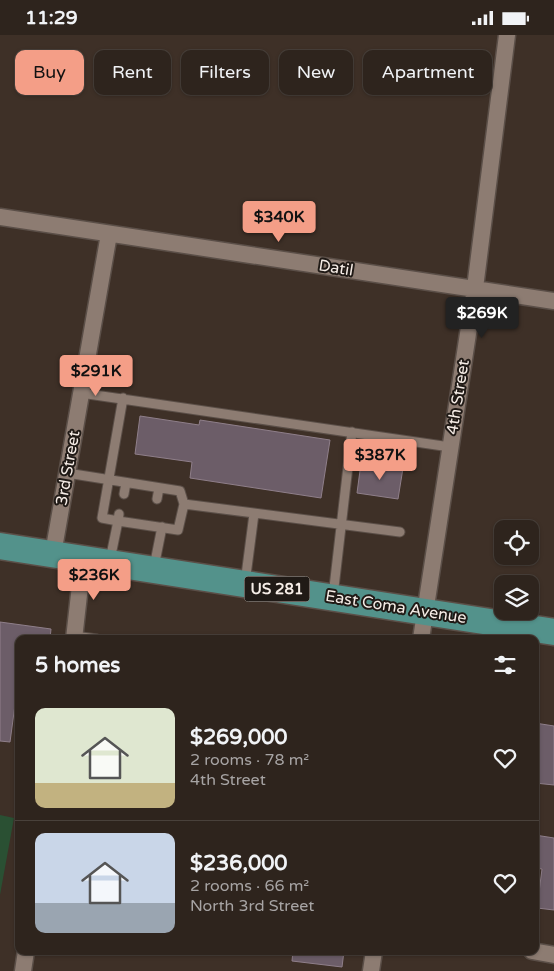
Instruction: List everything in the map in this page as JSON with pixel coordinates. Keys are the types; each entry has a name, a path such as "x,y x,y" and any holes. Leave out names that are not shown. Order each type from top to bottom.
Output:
{"main road":[{"name":"East Coma Avenue","path":"0,546 554,632"}],"street":[{"name":"4th Street","path":"422,635 475,289 507,35"},
{"name":"Datil","path":"0,217 554,301"},
{"name":"3rd Street","path":"53,555 109,233"},
{"path":"74,635 83,559"},
{"path":"539,952 554,955"},
{"path":"23,971 25,955"},
{"path":"370,971 373,955"}],"lane":[{"path":"81,393 450,447"},
{"path":"67,473 108,480 126,483 180,491 184,504 178,530 119,518 102,518 108,480 123,398"},
{"path":"333,598 352,432"},
{"path":"124,494 126,483"},
{"path":"156,499 159,488"},
{"path":"184,504 400,533"},
{"path":"245,584 254,514"},
{"path":"109,563 119,518"},
{"path":"154,570 162,527"}],"green space":[{"path":"0,815 14,818 0,895"}],"building":[{"path":"140,416 199,425 200,420 330,440 321,498 190,478 192,462 135,454"},
{"path":"361,463 403,468 398,499 357,493"},
{"path":"0,622 51,629 50,635 15,635 15,705 10,742 0,741"},
{"path":"539,724 554,726 554,785 539,783"},
{"path":"539,836 554,838 554,910 539,908 542,869 539,869"},
{"path":"293,955 344,955 342,967 292,961"}]}
